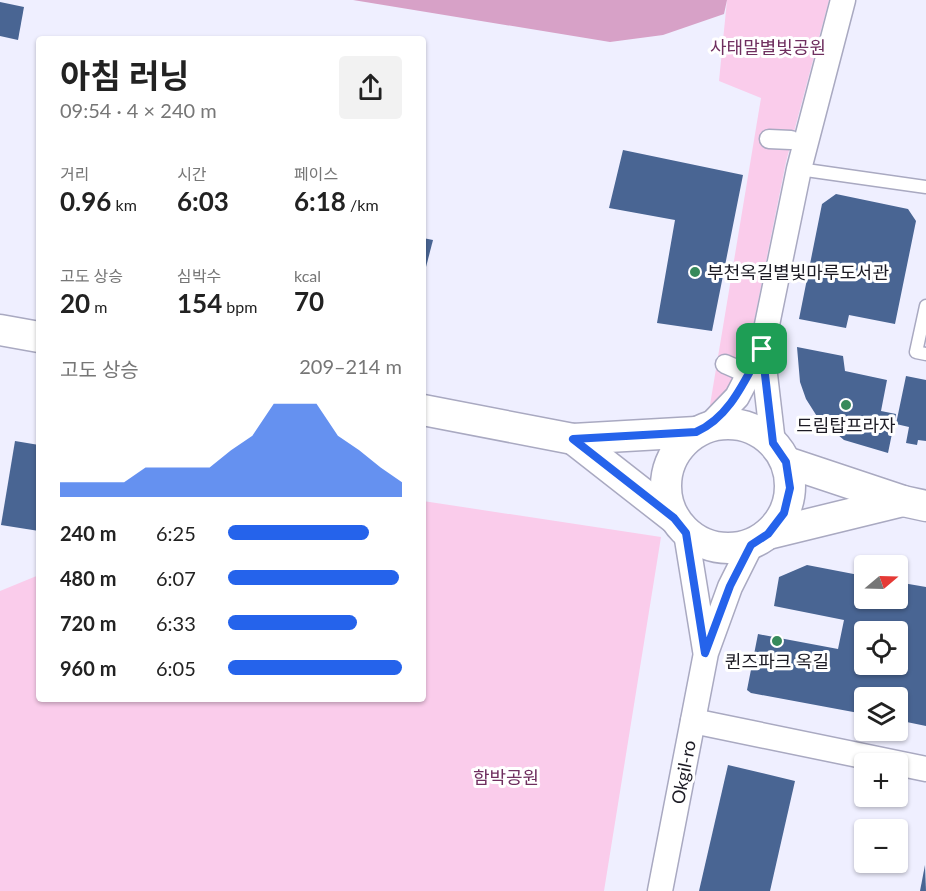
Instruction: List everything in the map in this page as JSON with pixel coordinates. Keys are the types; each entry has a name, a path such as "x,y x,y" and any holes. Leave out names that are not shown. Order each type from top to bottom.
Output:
{"street":[{"path":"705,653 680,526 667,500 666,480 670,461 681,445 703,429 737,397 762,349 799,169 843,0"},
{"path":"770,139 791,140"},
{"path":"0,330 36,336"},
{"path":"705,653 730,586 759,539 784,513 790,488 779,452 762,349"},
{"path":"426,411 573,439 703,429 726,424 743,426 759,432 779,452 914,503"},
{"path":"573,439 706,545 728,549 759,539 914,503"},
{"name":"Okgil-ro","path":"660,891 705,653"},
{"path":"693,722 926,769"}],"lane":[{"path":"799,169 926,187"},
{"path":"921,353 926,306"}],"green space":[{"name":"사태말별빛공원","path":"727,0 829,0 786,162 747,356 733,392 709,411 761,98 719,81"},
{"name":"함박공원","path":"426,501 661,537 604,891 0,891 0,591 36,576 36,702 426,702"}],"shaded area":[{"path":"353,0 727,0 724,14 663,35 610,42"}],"building":[{"path":"0,2 24,7 18,40 0,36"},
{"name":"부천옥길별빛마루도서관","path":"623,150 743,175 712,331 657,323 675,220 609,208"},
{"path":"836,194 908,209 916,221 895,324 849,315 846,328 799,319 822,204"},
{"path":"426,239 433,240 426,267"},
{"name":"드림탑프라자","path":"797,347 843,356 845,371 887,380 881,411 896,414 888,453 844,440 818,418 806,399 800,382"},
{"path":"906,376 926,380 926,441 918,440 917,445 906,443 909,427 896,424"},
{"path":"15,441 36,444 36,531 1,525"},
{"name":"퀸즈파크 옥길","path":"807,565 854,574 854,609 908,609 908,584 926,587 926,726 908,722 908,687 854,687 854,712 751,693 747,690 758,634 838,649 844,620 774,606 779,577"},
{"path":"728,765 795,781 770,891 699,891"},
{"path":"925,865 926,891 920,891"}],"place":[{"name":"부천옥길별빛마루도서관","path":"695,272"},
{"name":"드림탑프라자","path":"846,405"},
{"name":"퀸즈파크 옥길","path":"777,641"}],"route":[{"path":"762,349 773,443 786,462 790,488 784,513 768,534 751,545 730,586 705,653 697,590 686,533 674,518 573,439 696,432 709,426 737,397 762,349"}]}
